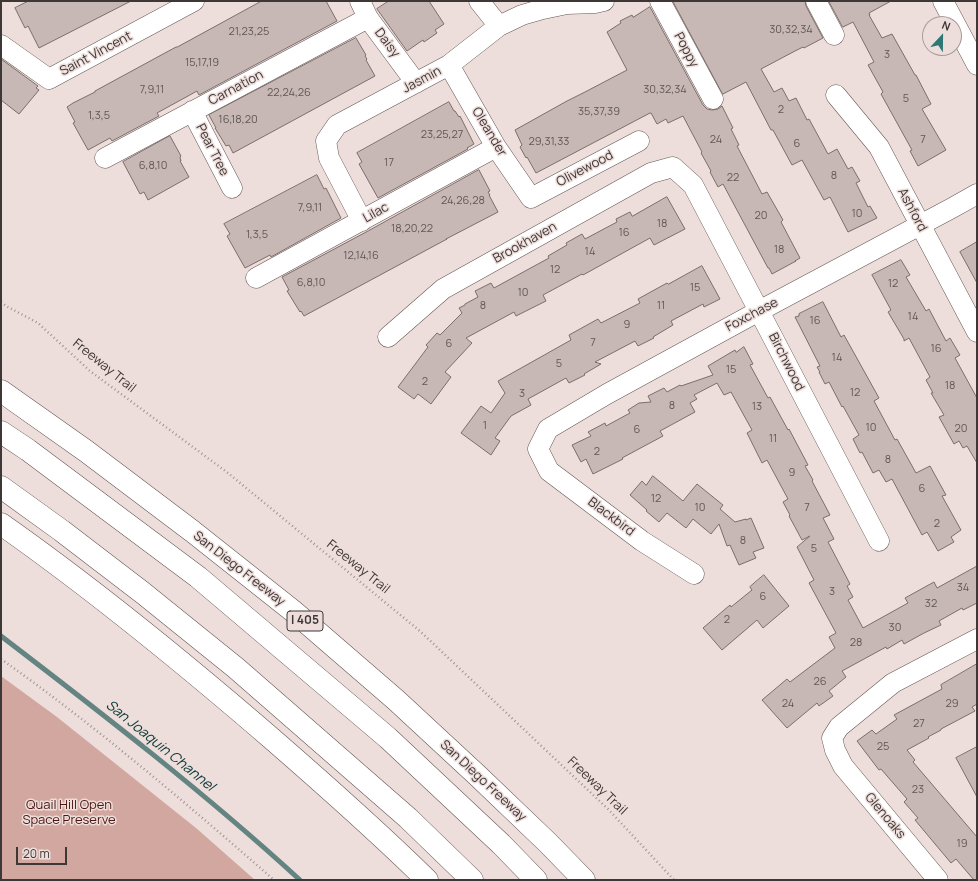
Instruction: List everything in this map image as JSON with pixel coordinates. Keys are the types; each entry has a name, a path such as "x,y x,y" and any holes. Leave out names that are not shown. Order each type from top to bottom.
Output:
{"highway":[{"name":"San Diego Freeway","path":"1,391 86,451 192,531 293,611 396,700 548,843 584,880"},
{"path":"1,432 198,577 388,738 501,844 536,880"},
{"path":"1,487 143,593 236,668 408,818 472,880"},
{"path":"1,524 161,645 237,708 323,783 427,880"}],"street":[{"name":"Saint Vincent","path":"1,45 49,79 194,1"},
{"path":"479,1 499,26"},
{"name":"Jasmin","path":"362,220 329,158 326,141 337,126 438,72 499,26 522,15 567,4 579,2 595,3 604,1"},
{"name":"Poppy","path":"660,1 713,99"},
{"path":"816,1 834,35"},
{"path":"943,1 977,65"},
{"name":"Daisy","path":"364,9 416,83"},
{"name":"Carnation","path":"105,158 192,111 364,9"},
{"name":"Oleander","path":"449,65 496,147 531,198"},
{"name":"Ashford","path":"836,95 879,147 977,332"},
{"name":"Pear Tree","path":"192,111 232,188"},
{"name":"Olivewood","path":"531,198 639,141"},
{"name":"Lilac","path":"256,278 496,147"},
{"name":"Birchwood","path":"673,167 692,185 878,541"},
{"name":"Brookhaven","path":"388,337 444,289 650,173 673,167"},
{"name":"Foxchase","path":"538,449 548,429 607,394 977,194"},
{"name":"Blackbird","path":"538,449 549,471 642,541 694,574"},
{"name":"Glenoaks","path":"938,880 843,766 835,750 832,738 839,726 893,683 977,639"}],"path":[{"name":"Freeway Trail","path":"1,302 38,323 90,371 228,473 421,632 608,809 674,880"},
{"path":"1,659 117,747 198,814 274,880"}],"green space":[{"name":"Quail Hill Open Space Preserve","path":"1,676 57,717 196,828 255,880 1,880"}],"building":[{"path":"29,1 131,1 39,48 28,26 25,28 15,8"},
{"path":"262,1 326,1 337,21 199,95 197,91 157,113 159,116 112,141 110,138 88,150 73,123 75,122 67,107"},
{"path":"389,1 429,1 444,24 435,30 437,33 424,42 423,40 407,51 377,9"},
{"path":"673,1 805,1 806,6 823,38 761,69 774,92 782,88 789,101 796,98 807,120 809,119 828,154 837,149 848,169 852,167 860,181 856,183 868,207 870,206 877,218 848,232 830,197 824,200 802,160 792,165 773,130 771,130 746,82 723,94"},
{"path":"829,1 891,1 869,13 869,15 882,38 892,34 916,75 931,104 922,109 946,150 918,166 910,151 912,150 881,94 883,92 868,65 874,62 853,22 843,27"},
{"path":"650,7 703,105 707,109 712,110 718,109 722,106 733,128 731,129 739,145 737,146 762,194 767,192 783,220 781,222 800,258 772,274 723,184 718,187 683,116 668,123 666,119 657,124 650,113 536,173 520,147 522,145 515,130 627,70 607,32 621,23 620,21 632,15 633,17"},
{"path":"356,38 366,55 366,60 375,76 233,153 229,145 226,146 209,115"},
{"path":"1,59 38,86 36,88 39,90 19,114 1,100"},
{"path":"449,102 454,111 459,117 460,116 474,144 467,148 468,149 378,198 359,164 362,162 357,153"},
{"path":"170,136 181,156 180,161 189,177 148,200 144,192 140,194 123,162"},
{"path":"479,170 490,191 488,192 489,195 498,212 304,316 301,311 300,312 287,291 289,290 282,277"},
{"path":"317,175 324,189 326,188 341,218 271,257 270,255 245,268 227,236 230,234 224,224"},
{"path":"667,197 685,229 654,245 650,238 543,295 546,301 516,316 514,312 466,338 472,343 445,372 451,377 431,404 418,394 414,399 398,387 428,347 426,345 437,333 440,335 462,313 459,308 478,297 475,291 491,283 494,288 549,258 548,256 582,234 585,239 617,222 616,219 630,212 632,216"},
{"path":"977,242 977,283 960,252"},
{"path":"901,260 910,275 906,277 926,311 929,309 946,341 950,338 960,355 955,358 977,398 977,463 967,446 963,448 959,441 954,444 939,417 944,415 931,393 933,393 926,380 930,377 909,338 904,341 888,312 891,310 872,275"},
{"path":"702,266 720,299 704,307 703,304 671,321 673,325 653,337 654,338 638,346 635,341 595,362 601,364 584,374 585,375 569,383 566,378 528,399 531,405 511,416 495,438 500,441 491,455 461,433 481,406 491,413 505,393 498,381 571,340 569,335 598,319 601,323 640,303 638,299"},
{"path":"823,302 841,337 844,335 879,398 874,401 895,440 897,439 916,473 930,466 946,495 942,496 961,530 951,537 954,542 938,551 927,532 922,535 892,479 886,482 879,470 873,473 853,439 859,435 829,382 825,384 819,372 817,367 820,366 795,317"},
{"path":"744,347 753,364 750,365 768,398 770,397 788,430 789,429 808,465 805,466 830,515 823,518 834,539 828,542 850,584 847,586 853,597 848,600 863,628 908,603 905,598 934,582 937,588 977,566 977,603 963,610 962,608 939,621 941,625 904,644 902,640 842,671 846,677 829,691 833,696 819,706 817,703 787,728 762,700 787,679 790,682 835,648 829,637 836,633 809,583 814,580 797,547 810,536 802,540 783,502 788,499 767,460 762,463 747,433 752,430 731,392 724,395 717,383 694,395 697,399 690,403 695,412 660,431 663,436 593,474 586,459 581,462 572,445 591,436 588,432 605,423 606,426 630,413 628,410 639,403 651,402 648,396 664,388 667,392 680,385 681,386 713,375 708,366 735,350 736,352"},
{"path":"653,476 683,501 697,484 723,505 720,509 735,522 751,518 764,548 753,552 756,558 739,565 730,545 727,546 719,524 711,534 693,519 686,528 667,513 659,522 630,495 642,481 646,485"},
{"path":"764,575 789,606 763,628 757,620 722,650 703,628 730,605 731,607 752,590 750,587"},
{"path":"977,664 977,704 972,707 975,711 941,729 928,737 929,738 907,750 915,760 913,762 977,837 977,880 974,880 956,859 951,863 915,820 918,818 904,802 907,799 881,769 879,770 857,741 872,730 876,734 897,719 894,715 942,689 941,685"},
{"path":"977,747 977,797 956,758"}],"waterway":[{"name":"San Joaquin Channel","path":"1,636 191,785 300,880"}]}
